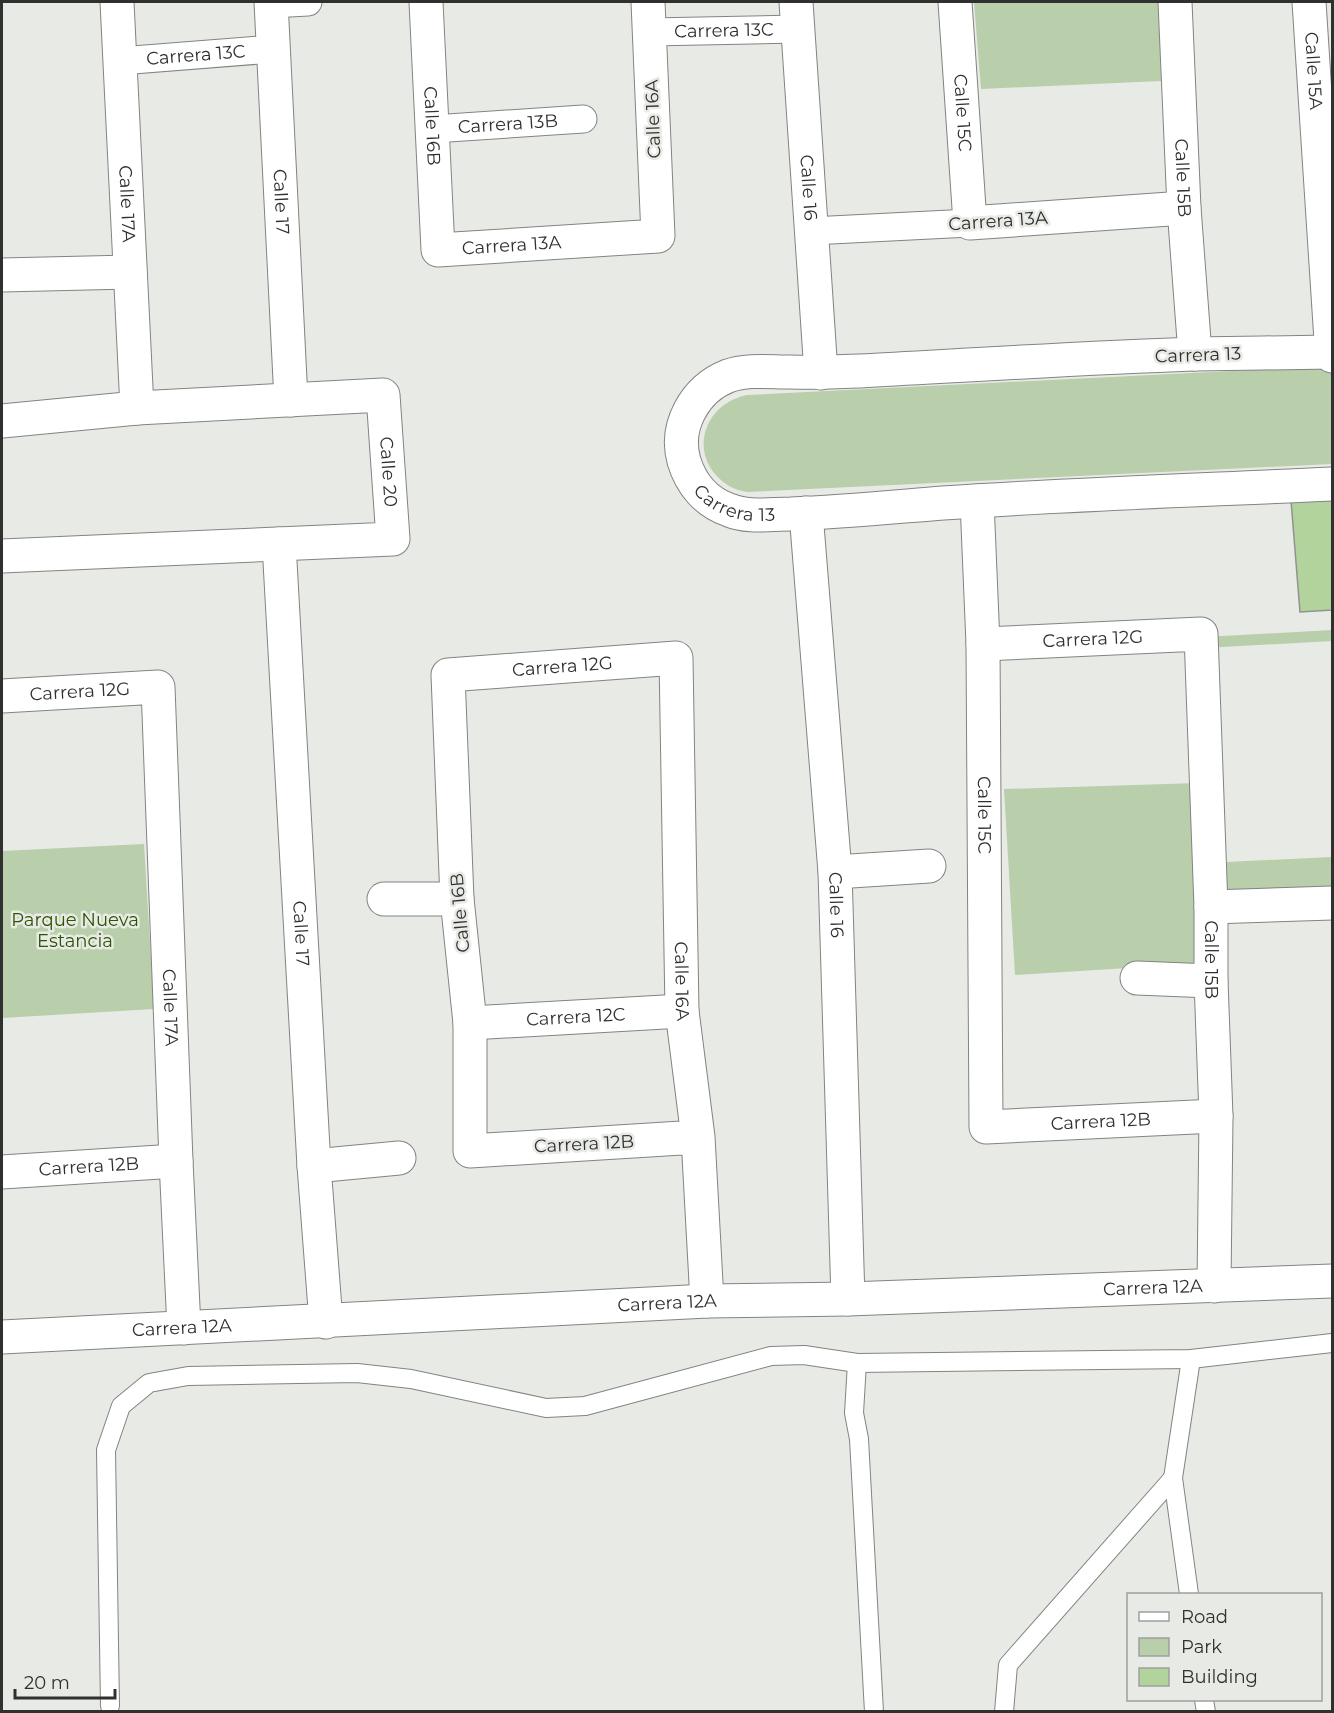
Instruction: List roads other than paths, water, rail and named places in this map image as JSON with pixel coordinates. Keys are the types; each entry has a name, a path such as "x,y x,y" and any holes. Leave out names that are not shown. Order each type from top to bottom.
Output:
{"street":[{"name":"Calle 17A","path":"117,2 137,408"},
{"path":"271,3 308,2"},
{"name":"Calle 16B","path":"426,2 438,250"},
{"name":"Calle 15C","path":"955,2 970,223"},
{"name":"Calle 15B","path":"1175,2 1195,354"},
{"name":"Calle 15A","path":"1309,2 1332,354"},
{"name":"Calle 17","path":"271,3 291,400"},
{"name":"Carrera 13C","path":"649,17 797,15"},
{"name":"Calle 16","path":"797,15 821,373"},
{"name":"Calle 16A","path":"649,17 658,236"},
{"name":"Carrera 13C","path":"120,61 273,49"},
{"name":"Carrera 13B","path":"433,129 583,119"},
{"name":"Carrera 13A","path":"811,231 1185,208"},
{"name":"Carrera 13A","path":"438,250 658,236"},
{"path":"2,275 130,272"},
{"name":"Carrera 13","path":"1332,354 1195,354 821,373 743,372 729,376 703,392 686,418 682,432 682,452 690,476 704,496 714,504 738,514 750,515 977,501 1332,484"},
{"name":"Calle 20","path":"2,421 137,408 382,395 393,539 2,556"},
{"name":"Calle 15C","path":"977,501 983,644 986,1127"},
{"name":"Calle 16","path":"806,513 835,872 849,1299"},
{"name":"Calle 17","path":"279,544 314,1166 326,1322"},
{"name":"Calle 15B","path":"1201,634 1216,1116 1214,1286"},
{"name":"Carrera 12G","path":"983,644 1201,634"},
{"name":"Calle 16A","path":"676,658 682,1011 698,1137 707,1302"},
{"name":"Carrera 12G","path":"448,675 676,658"},
{"name":"Calle 16B","path":"448,675 457,899 470,1023 470,1151"},
{"name":"Calle 17A","path":"158,687 184,1328"},
{"name":"Carrera 12G","path":"2,696 158,687"},
{"path":"835,872 929,866"},
{"path":"384,900 457,899"},
{"path":"1211,907 1332,903"},
{"path":"1137,978 1211,981"},
{"name":"Carrera 12C","path":"470,1023 682,1011"},
{"name":"Carrera 12B","path":"986,1127 1216,1116"},
{"name":"Carrera 12B","path":"470,1151 698,1137"},
{"path":"314,1166 399,1158"},
{"name":"Carrera 12B","path":"2,1172 176,1161"},
{"name":"Carrera 12A","path":"2,1337 707,1302 1332,1281"}],"lane":[{"path":"111,1706 106,1450 121,1406 149,1383 188,1376 357,1373 411,1379 546,1408 585,1406 771,1356 804,1355 857,1364 1191,1359 1332,1343"},
{"path":"1189,1593 1173,1478 1191,1359"},
{"path":"857,1364 854,1413 859,1438 874,1712"},
{"path":"1005,1712 1008,1665 1173,1478"}],"park label":[{"name":"Parque Nueva Estancia","path":"75,930"}]}
